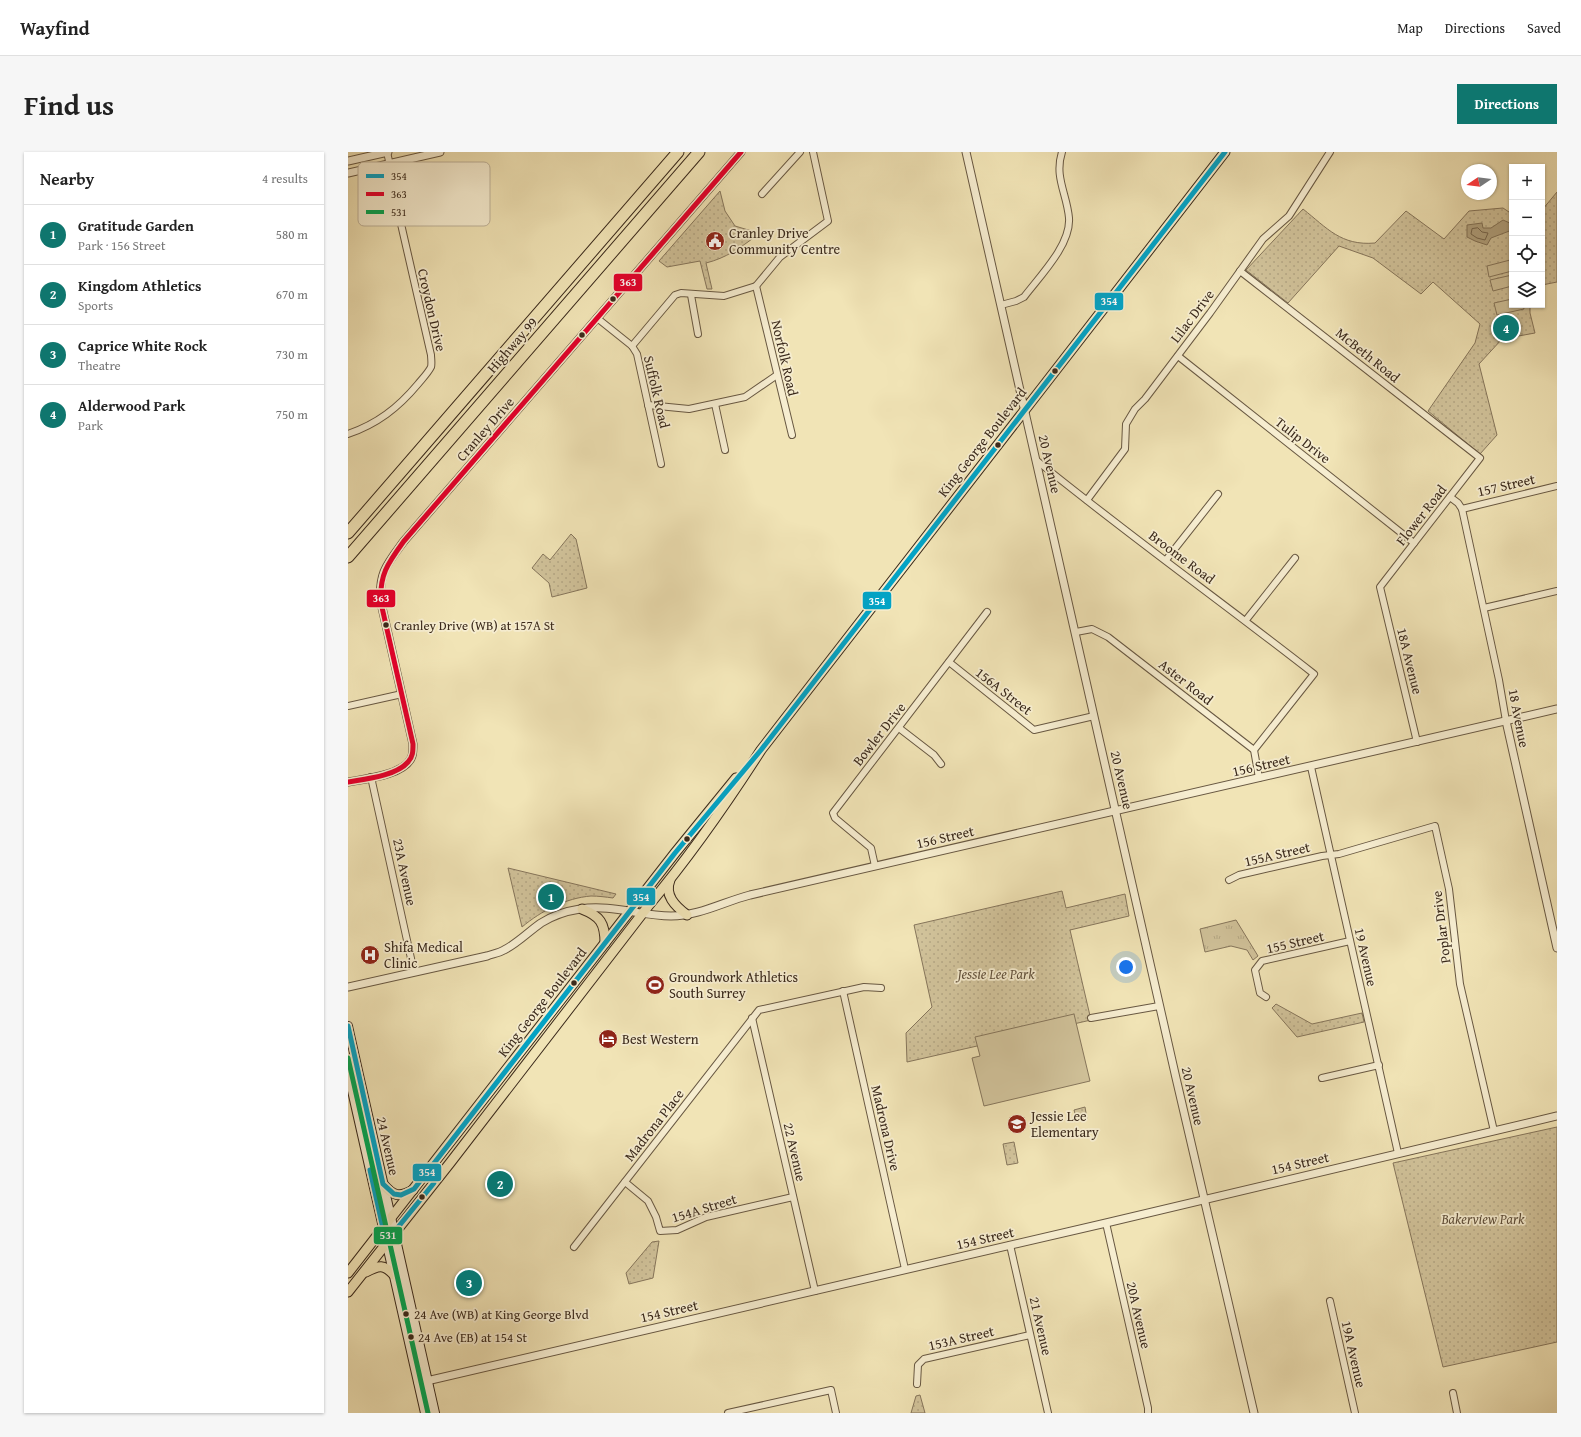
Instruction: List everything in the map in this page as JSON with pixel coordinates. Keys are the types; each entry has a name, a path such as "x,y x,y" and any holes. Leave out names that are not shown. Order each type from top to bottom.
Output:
{"highway":[{"name":"Highway 99","path":"348,533 678,152"},
{"name":"Highway 99","path":"348,557 699,152"}],"main road":[{"name":"King George Boulevard","path":"348,1273 679,848 761,750 1224,152"},
{"name":"King George Boulevard","path":"348,1292 481,1123 642,913 671,878 761,750"},
{"path":"671,878 668,891 671,900 677,908 687,914"},
{"path":"582,908 594,914 603,924 605,931 605,943"},
{"path":"536,1051 538,1040 554,1019 553,1010"},
{"name":"24 Avenue","path":"348,1026 435,1413"},
{"name":"24 Avenue","path":"348,1073 425,1413"},
{"path":"481,1123 478,1118 479,1115 495,1093 505,1073"},
{"path":"383,1184 389,1192 396,1195 405,1195 414,1189"},
{"path":"361,1275 375,1267 382,1266 387,1268 394,1275"}],"street":[{"path":"348,161 387,152"},
{"name":"Croydon Drive","path":"387,152 389,162"},
{"path":"398,162 440,152"},
{"name":"Cranley Drive","path":"371,777 392,772 404,767 412,757 413,744 381,603 380,589 383,573 387,563 404,541 741,152"},
{"path":"762,194 800,152"},
{"path":"632,346 675,295 681,293 691,295 724,296 756,286 780,257 828,221 813,152"},
{"name":"20 Avenue","path":"966,152 1076,632 1159,1006 1254,1413"},
{"path":"1001,305 1024,297 1063,245 1067,234 1069,219 1058,172 1062,152"},
{"name":"Lilac Drive","path":"1087,500 1125,449 1126,424 1135,409 1178,356 1263,239 1289,216 1330,152"},
{"path":"348,173 358,171"},
{"name":"Croydon Drive","path":"348,434 376,421 394,409 409,394 432,366 432,355 401,226"},
{"name":"McBeth Road","path":"1240,271 1480,458"},
{"name":"Norfolk Road","path":"756,286 792,435"},
{"path":"691,295 698,334"},
{"name":"Suffolk Road","path":"597,318 632,346 637,354 661,464"},
{"name":"Tulip Drive","path":"1178,356 1414,544"},
{"path":"648,405 689,409 715,404 745,397 777,375"},
{"path":"715,404 725,450"},
{"name":"Flower Road","path":"1380,587 1480,458"},
{"name":"Broome Road","path":"1036,460 1246,620 1314,674 1254,750"},
{"name":"157 Street","path":"1462,508 1557,486"},
{"path":"1166,560 1218,494"},
{"path":"1450,498 1458,503 1462,508"},
{"name":"18 Avenue","path":"1462,508 1499,680 1506,721 1557,948"},
{"path":"1246,620 1294,558"},
{"name":"18A Avenue","path":"1380,587 1417,742"},
{"path":"1484,608 1557,592"},
{"name":"Bowler Drive","path":"875,866 871,848 835,818 833,813 987,612"},
{"name":"Aster Road","path":"1076,632 1092,629 1108,637 1254,750"},
{"name":"156A Street","path":"949,662 1034,730 1094,716"},
{"path":"348,706 402,694"},
{"name":"156 Street","path":"348,987 487,956 504,950 521,940 546,920 582,908 597,908 671,916 700,912 728,901 750,895 1116,810 1311,767 1557,709"},
{"path":"899,728 934,755 941,764"},
{"path":"1254,750 1259,778"},
{"name":"19 Avenue","path":"1311,767 1398,1153"},
{"path":"348,782 371,777"},
{"name":"23A Avenue","path":"371,777 414,972"},
{"name":"Poplar Drive","path":"1331,855 1435,826 1449,889 1460,984 1494,1131"},
{"name":"155A Street","path":"1229,880 1238,875 1331,855"},
{"name":"155 Street","path":"1266,997 1260,993 1255,970 1262,961 1350,941"},
{"path":"752,1018 759,1010 864,987 882,988"},
{"name":"Madrona Drive","path":"843,991 905,1269"},
{"path":"1091,1018 1159,1006"},
{"name":"Madrona Place","path":"574,1247 752,1018"},
{"name":"22 Avenue","path":"752,1018 815,1290"},
{"path":"1322,1078 1379,1065"},
{"name":"154 Street","path":"418,1383 1106,1223 1557,1116"},
{"name":"154A Street","path":"625,1182 648,1201 656,1217 660,1231 677,1230 706,1217 793,1197"},
{"name":"20A Avenue","path":"1106,1223 1148,1413"},
{"name":"21 Avenue","path":"1010,1245 1048,1413"},
{"name":"19A Avenue","path":"1330,1301 1355,1413"},
{"name":"153A Street","path":"917,1384 918,1365 924,1359 1030,1335"},
{"path":"728,1413 831,1390 836,1413"},
{"path":"1453,1393 1458,1413"}],"green space":[{"path":"720,191 725,211 735,226 755,232 756,236 732,252 706,263 712,289 707,289 700,261 667,267 659,261"},
{"path":"1557,192 1557,282 1545,284 1545,236 1545,206"},
{"path":"1503,208 1509,212 1509,308 1530,308 1535,333 1502,339 1479,364 1497,435 1480,454 1428,411 1475,343 1480,324 1433,282 1421,294 1373,258 1339,246 1288,303 1246,270 1303,209 1335,234 1353,242 1363,243 1375,243 1406,211 1444,239 1469,211"},
{"path":"1509,260 1509,272 1489,277 1487,266"},
{"path":"1509,276 1509,287 1493,291 1490,280"},
{"path":"1509,300 1509,308 1524,309 1497,315 1494,303"},
{"path":"571,534 576,539 587,588 552,597 549,583 532,568 543,554 550,560"},
{"path":"508,868 616,894 613,898 591,896 563,902 537,916 522,927"},
{"name":"Jessie Lee Park","path":"1062,891 1066,908 1125,894 1129,916 1070,930 1091,1020 907,1062 906,1033 932,1007 914,925"},
{"path":"1236,920 1258,956 1253,960 1247,950 1231,946 1205,952 1200,929"},
{"path":"1276,1004 1312,1024 1362,1013 1364,1022 1297,1037 1272,1008"},
{"path":"1074,1014 1090,1081 984,1106 972,1058 980,1056 975,1037"},
{"path":"1085,1107 1087,1119 1077,1121 1074,1110"},
{"name":"Bakerview Park","path":"1557,1127 1557,1342 1443,1367 1393,1163"},
{"path":"1014,1142 1018,1163 1007,1165 1003,1144"},
{"path":"659,1241 653,1278 629,1284 626,1273 652,1242"},
{"path":"920,1395 925,1413 911,1413 916,1396"}],"water":[{"path":"1503,220 1509,223 1509,231 1491,238 1487,245 1467,237 1467,225 1482,223 1483,228 1491,228"}],"transit line":[{"name":"363","path":"348,782 380,776 396,771 408,762 412,754 413,744 381,603 383,577 393,556 404,541 741,152"},
{"name":"354","path":"348,1026 383,1184 394,1194 401,1195 414,1189 675,853 761,750 1225,152"},
{"name":"531","path":"348,1058 428,1413"},
{"name":"354","path":"370,1170 386,1242"},
{"name":"354","path":"386,1242 434,1183"}],"place":[{"name":"Cranley Drive Community Centre","path":"715,241"},
{"name":"Alderwood Park","path":"1506,328"},
{"name":"Cranley Drive (WB) at 157A St","path":"386,625"},
{"name":"Gratitude Garden","path":"551,897"},
{"name":"Shifa Medical Clinic","path":"370,955"},
{"name":"Groundwork Athletics South Surrey","path":"655,985"},
{"name":"Best Western","path":"608,1039"},
{"name":"Jessie Lee Elementary","path":"1017,1124"},
{"name":"Kingdom Athletics","path":"500,1184"},
{"name":"Caprice White Rock","path":"469,1283"},
{"name":"24 Ave (WB) at King George Blvd","path":"406,1314"},
{"name":"24 Ave (EB) at 154 St","path":"411,1337"}]}
